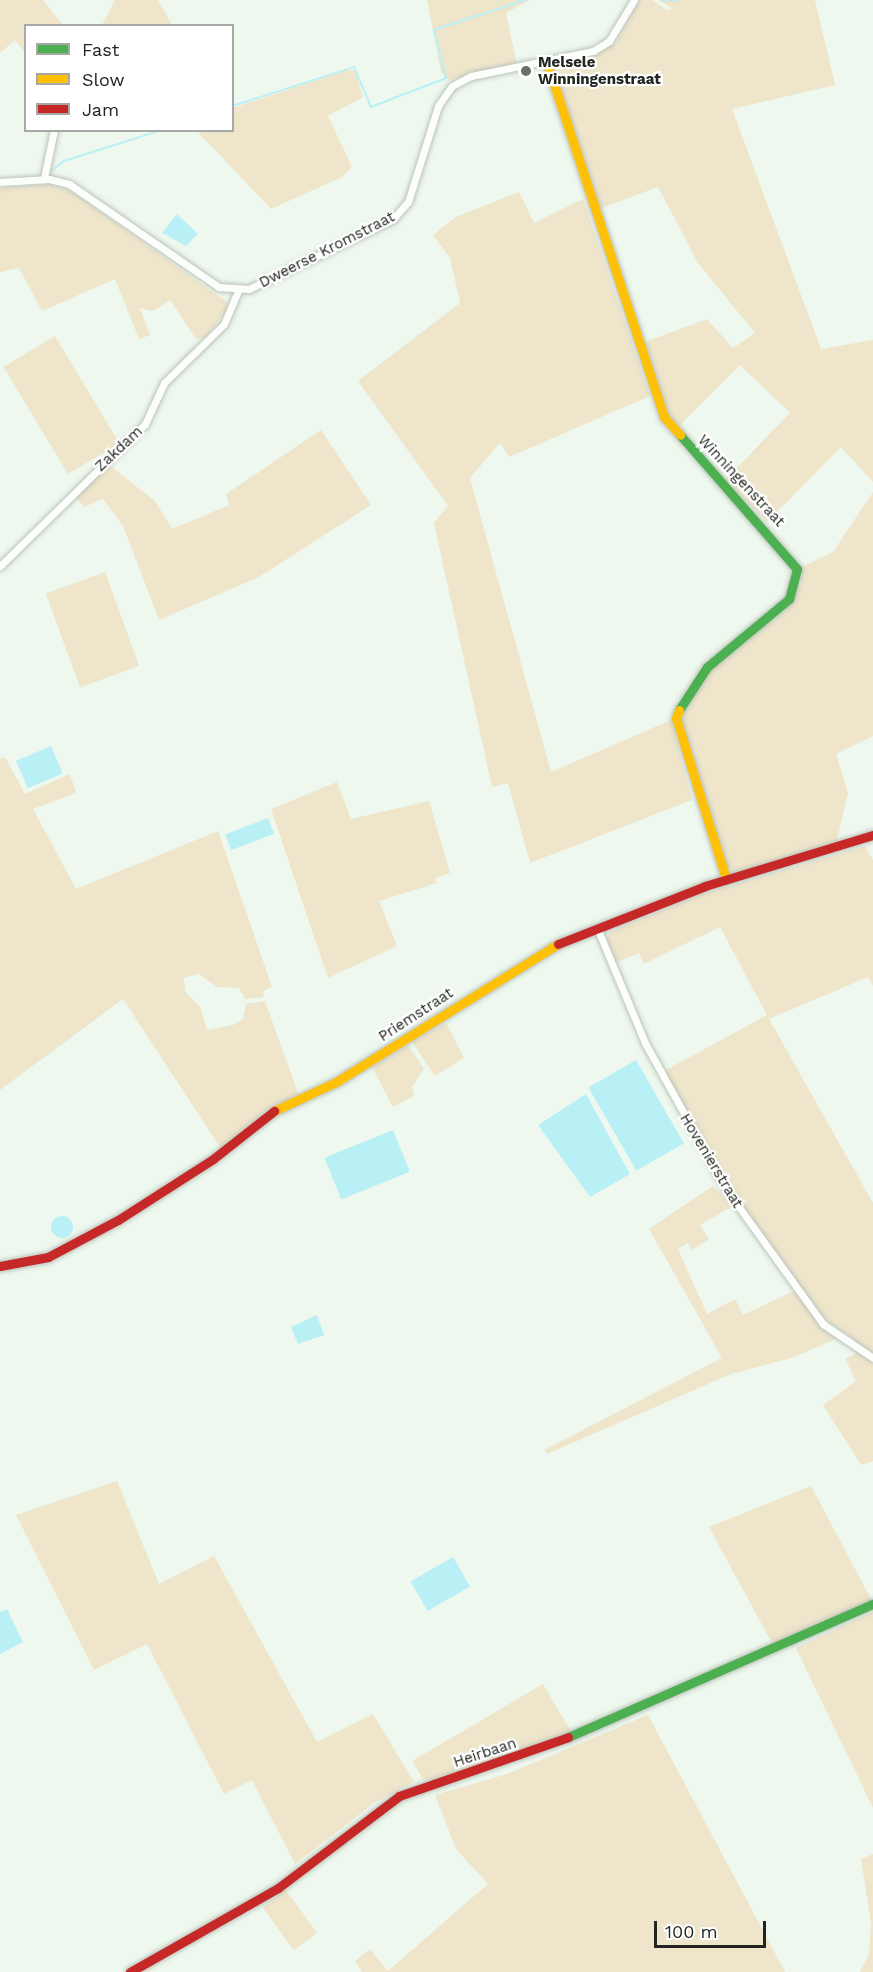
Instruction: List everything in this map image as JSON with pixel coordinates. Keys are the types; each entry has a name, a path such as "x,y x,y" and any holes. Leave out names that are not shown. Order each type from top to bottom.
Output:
{"street":[{"name":"Dweerse Kromstraat","path":"238,291 262,285 393,219 408,202 438,106 452,86 471,76 547,63 602,47 634,0"},
{"name":"Winningenstraat","path":"547,63 664,417 797,569 795,588 779,611 707,667 679,707 682,748 726,879"},
{"path":"44,178 54,132"},
{"path":"0,182 44,178 85,193 219,287 238,291"},
{"name":"Zakdam","path":"0,566 135,437 164,383 224,324 238,291"},
{"name":"Priemstraat","path":"0,1266 48,1257 118,1220 213,1159 262,1116 368,1063 551,947 726,879 873,835"},
{"name":"Hovenierstraat","path":"598,930 640,1034 722,1183 823,1324 873,1358"},
{"name":"Heirbaan","path":"130,1972 278,1888 399,1796 520,1758 873,1604"}],"shaded area":[{"path":"0,0 43,0 62,24 24,24 24,51 15,40 0,53"},
{"path":"115,0 158,0 171,24 103,24"},
{"path":"427,0 530,0 506,13 517,65 448,80 441,72"},
{"path":"639,0 652,0 667,10 674,9 658,0 815,0 835,85 732,109 821,349 873,340 873,482 841,447 767,522 725,480 790,413 740,365 677,428 664,409 645,342 707,319 733,348 755,333 698,263 658,187 594,211 554,73 616,43"},
{"path":"346,70 355,70 363,97 328,116 352,167 342,177 271,209 198,132 234,132 234,108"},
{"path":"49,184 71,191 227,302 227,310 205,338 196,339 170,300 153,311 140,308 150,335 139,339 115,279 42,311 19,268 0,272 0,188"},
{"path":"519,192 534,223 583,199 650,396 509,457 500,443 470,478 551,772 671,720 692,800 530,863 508,783 492,787 434,523 448,506 358,381 460,303 450,258 433,235 456,217"},
{"path":"55,336 119,443 68,474 4,367"},
{"path":"321,430 371,505 259,577 159,620 123,526 103,499 84,507 75,497 109,465 155,501 172,529 229,505 226,494"},
{"path":"873,492 873,736 836,754 848,793 836,844 736,874 728,867 702,799 680,721 684,702 703,675 781,614 801,585 802,567 833,552"},
{"path":"105,572 139,666 80,688 46,594"},
{"path":"5,757 25,794 70,774 76,793 33,809 76,889 218,831 272,987 263,991 264,997 245,999 239,988 217,987 199,974 184,978 185,991 200,1007 207,1030 233,1025 243,1019 246,1004 265,1001 299,1096 268,1109 222,1150 123,999 0,1090 0,759"},
{"path":"337,782 351,819 429,801 450,873 435,878 437,883 379,901 397,946 328,978 271,809"},
{"path":"865,846 873,860 873,986 868,977 769,1019 873,1203 873,1354 820,1315 730,1189 664,1071 767,1015 720,927 644,964 639,953 615,963 606,942 610,932 701,895"},
{"path":"446,1023 464,1058 435,1076 412,1042"},
{"path":"408,1045 424,1069 412,1087 414,1096 393,1107 372,1067"},
{"path":"713,1186 733,1206 700,1225 709,1239 692,1250 688,1243 678,1249 707,1314 735,1299 743,1315 794,1291 837,1338 795,1357 731,1374 547,1454 544,1450 722,1358 649,1229"},
{"path":"860,1351 873,1363 873,1461 861,1465 823,1405 856,1381 845,1359"},
{"path":"117,1481 159,1584 214,1556 317,1742 373,1714 414,1782 374,1803 295,1864 252,1780 224,1794 147,1644 94,1670 16,1515"},
{"path":"811,1486 872,1601 773,1645 709,1527"},
{"path":"873,1612 873,1808 796,1648"},
{"path":"543,1684 573,1735 436,1782 423,1779 412,1761"},
{"path":"648,1715 785,1972 362,1972 355,1961 370,1949 388,1971 488,1884 456,1849 435,1795 507,1774"},
{"path":"873,1854 873,1972 860,1972 869,1955 871,1923 861,1859"},
{"path":"286,1890 317,1933 294,1950 263,1907"}],"water":[{"path":"177,214 198,234 186,246 162,233"},
{"path":"51,746 63,774 28,788 16,761"},
{"path":"268,818 274,834 231,850 225,834"},
{"path":"636,1060 684,1143 636,1171 588,1088"},
{"path":"586,1094 630,1174 590,1197 538,1125"},
{"path":"393,1130 410,1172 341,1199 324,1158"},
{"path":"62,1216 70,1219 73,1227 70,1235 62,1238 54,1235 51,1227 54,1219"},
{"path":"317,1315 324,1335 298,1344 291,1327"},
{"path":"453,1557 470,1586 428,1611 411,1582"},
{"path":"7,1609 23,1642 0,1654 0,1612"}],"waterway":[{"path":"234,105 354,67 371,107 446,78 434,30 525,0"},
{"path":"662,0 679,0"},
{"path":"51,171 64,161 156,132"}],"traffic: fast":[{"path":"679,710 707,667 789,599 797,569 680,435"},
{"path":"568,1737 873,1604"}],"traffic: slow":[{"path":"547,63 664,417 680,435"},
{"path":"679,710 676,718 726,879"},
{"path":"274,1111 336,1082 558,944"}],"traffic: jam":[{"path":"558,944 705,886 873,835"},
{"path":"0,1266 48,1257 118,1220 213,1159 274,1111"},
{"path":"130,1972 278,1888 399,1796 568,1737"}],"place":[{"name":"Melsele Winningenstraat","path":"526,71"}]}
